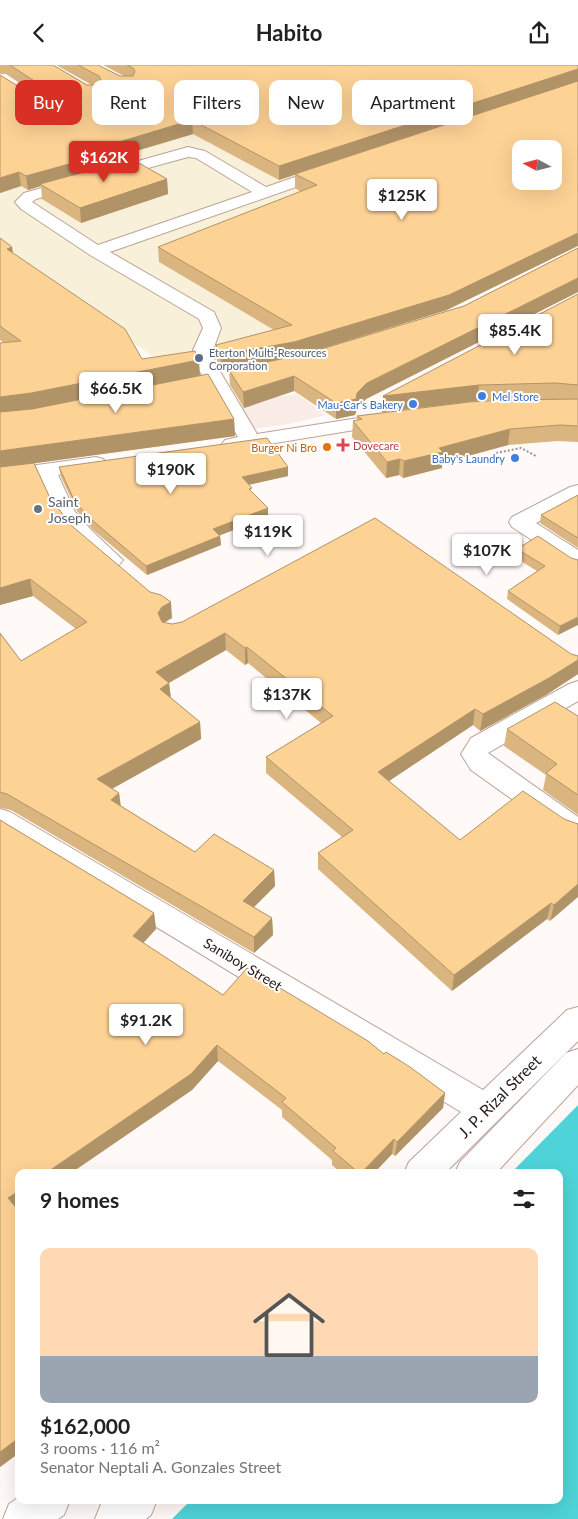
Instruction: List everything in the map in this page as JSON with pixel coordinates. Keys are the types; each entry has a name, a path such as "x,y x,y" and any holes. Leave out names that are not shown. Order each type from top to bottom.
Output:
{"street":[{"path":"251,441 205,363 203,350 212,328 206,316 96,251 23,202 30,196 188,151 200,154 264,192"},
{"path":"96,251 348,163"},
{"path":"366,423 368,410 382,401"},
{"path":"217,446 413,415"},
{"path":"0,476 112,460"},
{"path":"45,470 65,514 84,536 131,577"},
{"path":"578,492 520,522 578,559"},
{"path":"576,832 481,763 474,754 480,745 578,690"},
{"name":"Saniboy Street","path":"0,819 485,1109"},
{"name":"J. P. Rizal Street","path":"425,1169 578,1020"},
{"path":"476,1169 578,1063"},
{"path":"24,1519 44,1504"},
{"path":"116,1519 132,1504"}],"path":[{"path":"496,453 521,448 536,456"}],"shaded area":[{"path":"578,65 578,220 335,328 174,371 0,249 0,131 53,125 82,125 82,122 92,120 92,125 164,125 164,112 174,111 174,125 259,125 259,101 269,100 269,125 342,125 342,92 352,91 352,125 473,125 473,80 447,80"},
{"path":"297,394 325,415 288,424 0,464 0,437"}],"water":[{"path":"578,1105 578,1519 172,1519 187,1504 563,1504 563,1169 515,1169"}],"building":[{"path":"10,65 53,65 78,80 33,80"},
{"path":"78,65 98,65 120,76 133,76 135,71 127,65 578,65 578,69 473,103 473,80 352,80 352,125 405,125 279,166 201,125 259,125 259,80 174,80 175,125 106,146 116,151 26,176 19,172 0,178 0,75 15,84 15,125 82,125 82,82 92,85 92,125 164,125 164,80 101,80 99,76"},
{"path":"578,81 578,233 449,295 294,342 221,355 216,345 292,325 158,247 317,185 295,174 444,125 473,125 473,116"},
{"path":"132,159 167,179 80,208 40,184"},
{"path":"0,238 12,247 7,249 125,329 142,359 195,351 199,360 31,393 0,397 0,343 21,341 0,326"},
{"path":"578,248 578,278 367,383 357,393 356,399 336,403 294,376 243,392 229,370 305,354 464,306"},
{"path":"578,294 578,385 555,383 479,385 383,396"},
{"path":"208,374 234,419 0,451 0,412 32,409"},
{"path":"578,399 578,426 560,425 510,429 439,448 443,452 404,461 400,459 387,462 353,421 362,419 357,416 469,402"},
{"path":"267,438 288,467 242,477 252,488 249,489 268,508 213,529 220,536 146,566 92,520 75,502 59,467"},
{"path":"34,463 50,498 72,526 150,592 161,595 171,602 162,607 158,613 162,622 172,624 182,622 375,518 571,654 578,656 578,660 549,678 483,714 475,709 378,772 460,840 523,791 564,819 578,824 578,884 554,905 551,903 454,975 318,853 353,830 266,757 333,716 247,647 245,648 225,633 156,672 169,683 160,689 200,722 97,779 119,793 111,800 195,852 214,834 274,870 243,901 272,918 254,937 7,794 0,792 0,633 21,661 87,622 30,579 0,588 0,467"},
{"path":"578,495 578,538 541,515"},
{"path":"538,536 571,558 578,560 578,617 560,626 508,591 545,566 517,549"},
{"path":"555,702 578,716 578,795 546,773 557,764 507,729"},
{"path":"0,820 154,913 133,936 223,995 247,968 368,1041 384,1054 386,1052 410,1067 445,1093 397,1142 394,1139 365,1169 354,1169 333,1151 336,1148 282,1102 286,1098 217,1045 191,1074 52,1169 15,1169 15,1194 8,1198 15,1206 15,1441 0,1452"}],"place":[{"name":"Eterton Multi-Resources Corporation","path":"199,358"},
{"name":"Mel Store","path":"482,396"},
{"name":"Mau-Car's Bakery","path":"413,404"},
{"name":"Dovecare","path":"343,445"},
{"name":"Burger Ni Bro","path":"327,447"},
{"name":"Baby's Laundry","path":"515,458"},
{"name":"Saint Joseph","path":"38,509"}]}
